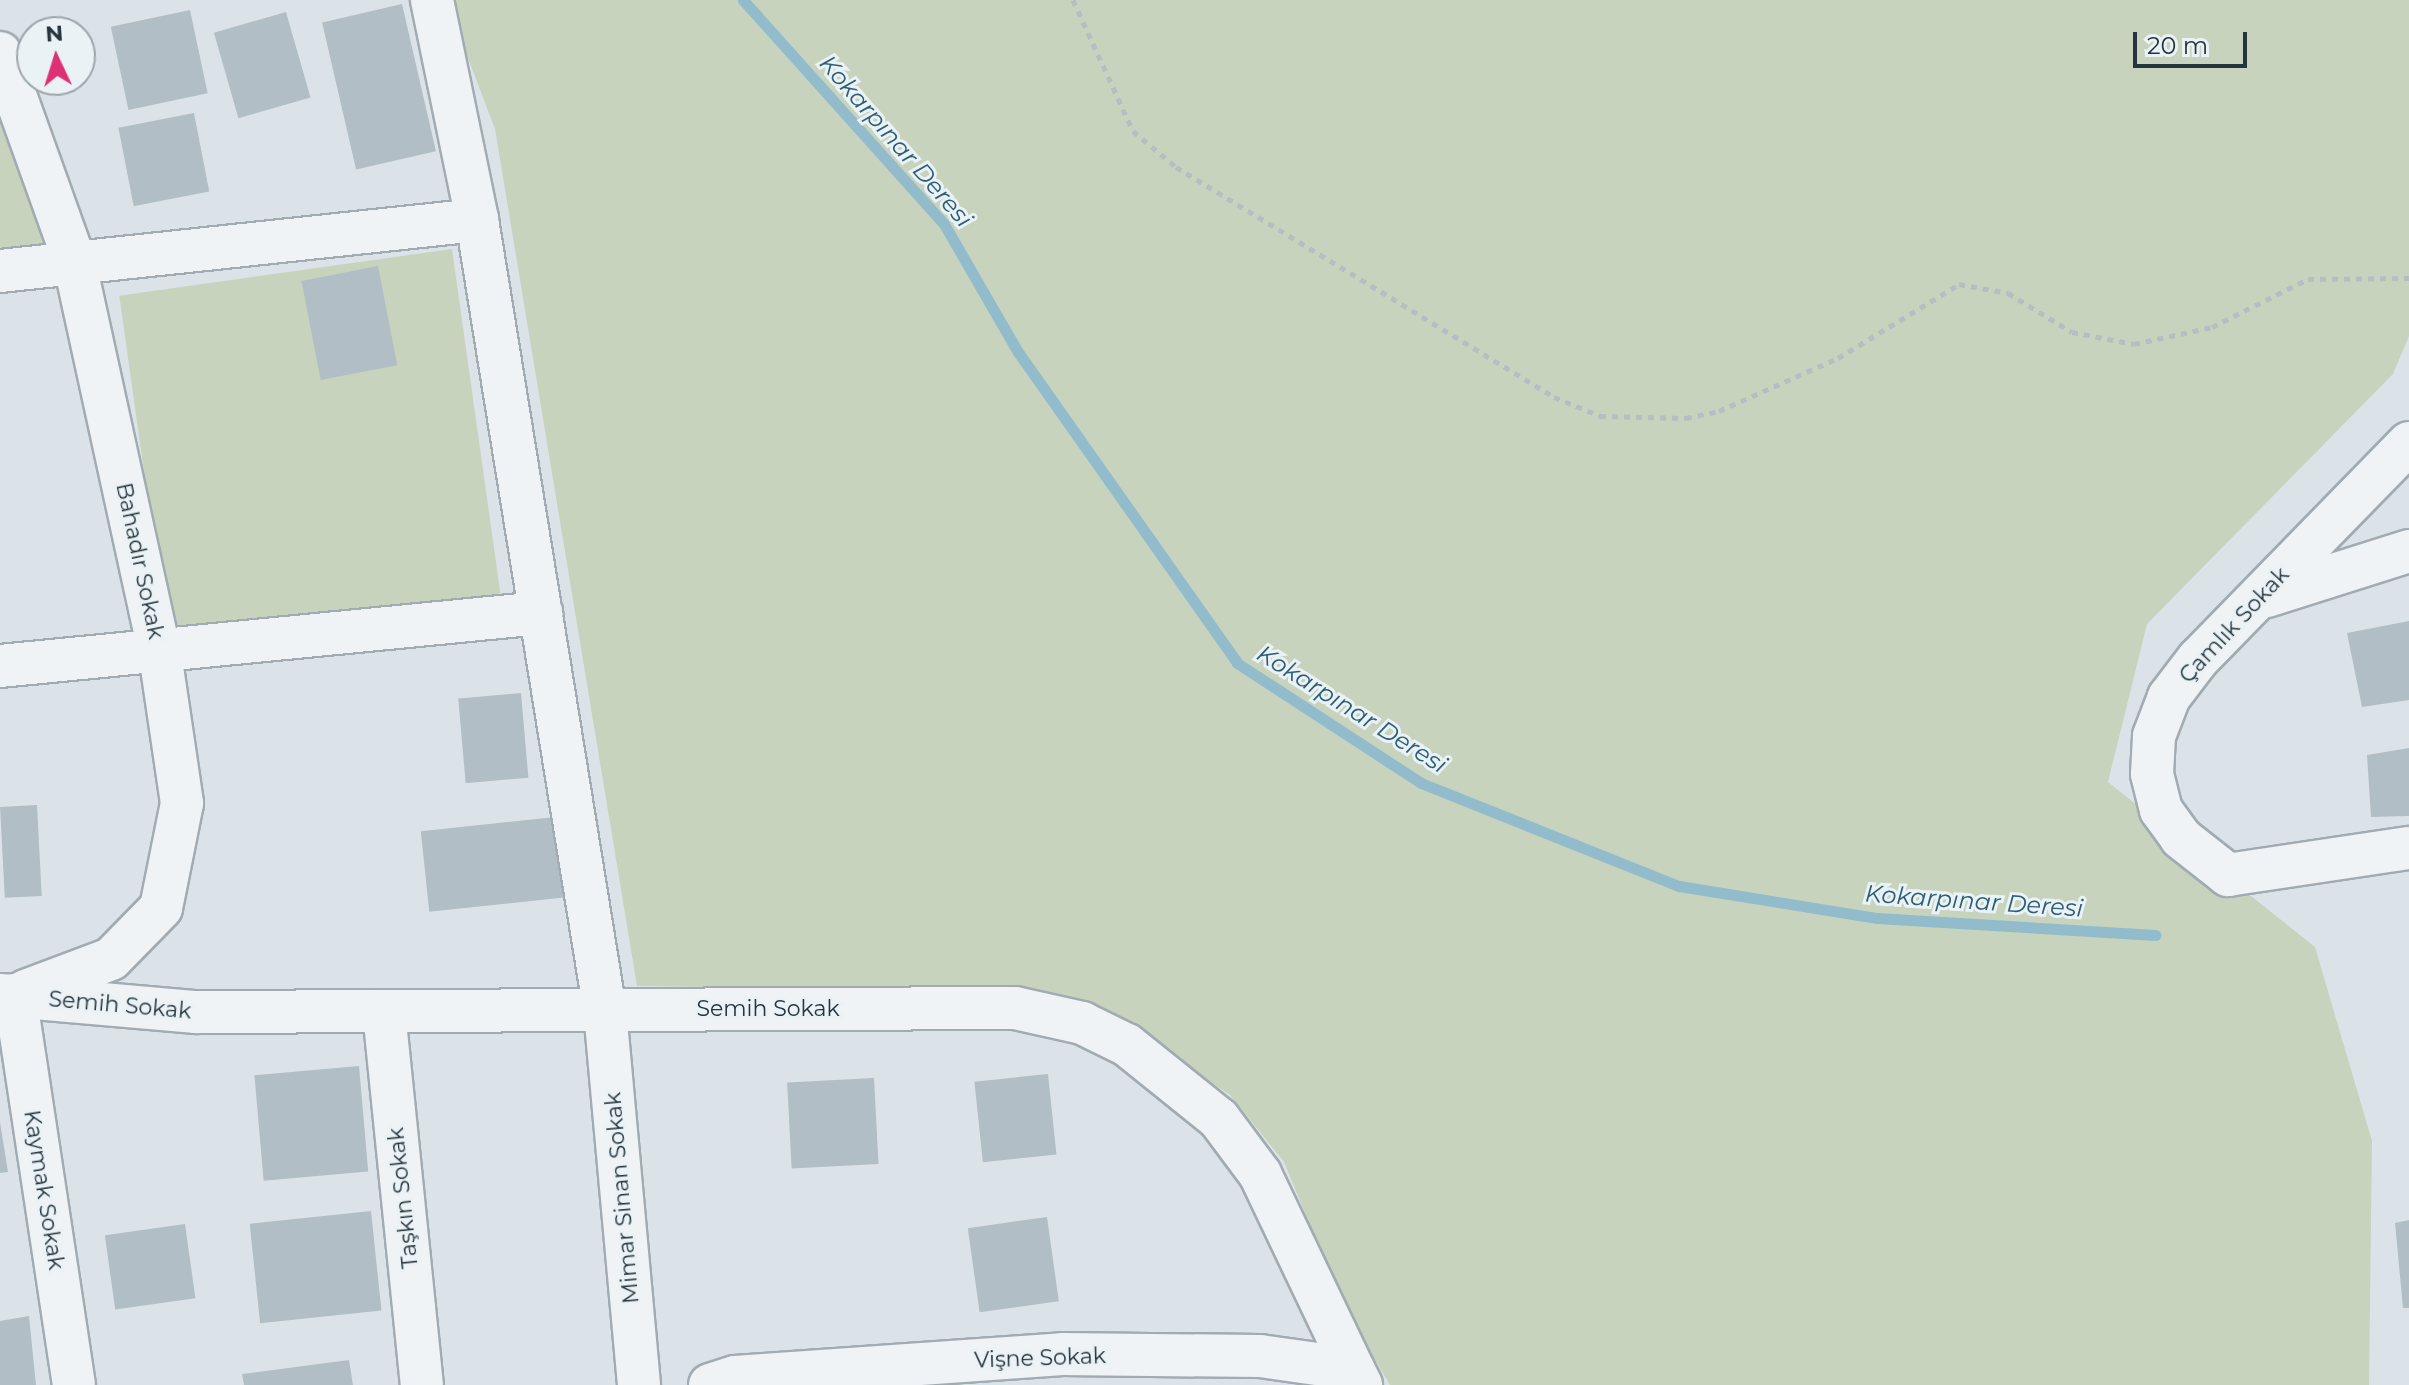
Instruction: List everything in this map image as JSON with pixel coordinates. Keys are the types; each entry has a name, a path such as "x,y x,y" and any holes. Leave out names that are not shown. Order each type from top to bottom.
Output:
{"street":[{"name":"Mimar Sinan Sokak","path":"432,0 477,220 605,1011 639,1385"},
{"name":"Bahadır Sokak","path":"0,53 74,260 160,654 182,803 161,908 111,959 7,995"},
{"path":"0,271 74,260 477,220"},
{"name":"Çamlık Sokak","path":"2409,443 2254,601 2169,697 2154,736 2161,810 2181,838 2228,875 2409,848"},
{"path":"2254,601 2409,551"},
{"path":"0,666 160,654 541,613"},
{"name":"Semih Sokak","path":"7,995 196,1012 1015,1008 1082,1023 1127,1045 1219,1119 1260,1174 1357,1377"},
{"name":"Kaymak Sokak","path":"7,995 74,1385"},
{"name":"Taşkın Sokak","path":"384,1012 422,1385"},
{"name":"Vişne Sokak","path":"710,1385 735,1377 1062,1354 1260,1356 1357,1377"}],"path":[{"path":"1073,0 1133,131 1176,167 1554,397 1600,416 1686,418 1719,411 1838,358 1959,284 2008,293 2072,332 2134,344 2212,327 2308,279 2409,278"}],"green space":[{"path":"446,0 2409,0 2409,336 2393,374 2147,624 2108,782 2315,947 2372,1141 2369,1385 1390,1385 1344,1307 1284,1162 1230,1095 1093,1003 985,991 637,986 495,129"},
{"path":"0,114 54,249 0,257"},
{"path":"452,249 502,603 169,649 119,296"}],"building":[{"path":"402,4 436,151 356,170 322,22"},
{"path":"190,10 208,93 128,110 111,27"},
{"path":"286,12 311,98 238,118 214,33"},
{"path":"194,113 209,192 134,206 118,128"},
{"path":"378,266 397,365 321,380 301,281"},
{"path":"2409,621 2409,700 2362,707 2347,633"},
{"path":"521,693 528,778 466,783 458,698"},
{"path":"2409,748 2409,816 2371,817 2367,755"},
{"path":"37,805 42,896 5,898 0,807"},
{"path":"565,816 573,897 429,912 421,831"},
{"path":"359,1066 368,1172 264,1181 254,1075"},
{"path":"1048,1074 1056,1155 983,1162 974,1082"},
{"path":"874,1078 879,1164 792,1168 787,1083"},
{"path":"0,1122 8,1172 0,1173"},
{"path":"371,1211 381,1310 260,1323 250,1224"},
{"path":"1047,1217 1059,1301 980,1312 968,1228"},
{"path":"2409,1220 2409,1308 2403,1308 2395,1223"},
{"path":"185,1224 195,1298 115,1310 105,1235"},
{"path":"29,1316 36,1385 0,1385 0,1321"},
{"path":"349,1360 353,1385 244,1385 242,1374"}],"waterway":[{"name":"Kokarpınar Deresi","path":"743,0 944,224 1018,352 1237,663 1421,783 1679,886 1877,918 2155,935"}]}
